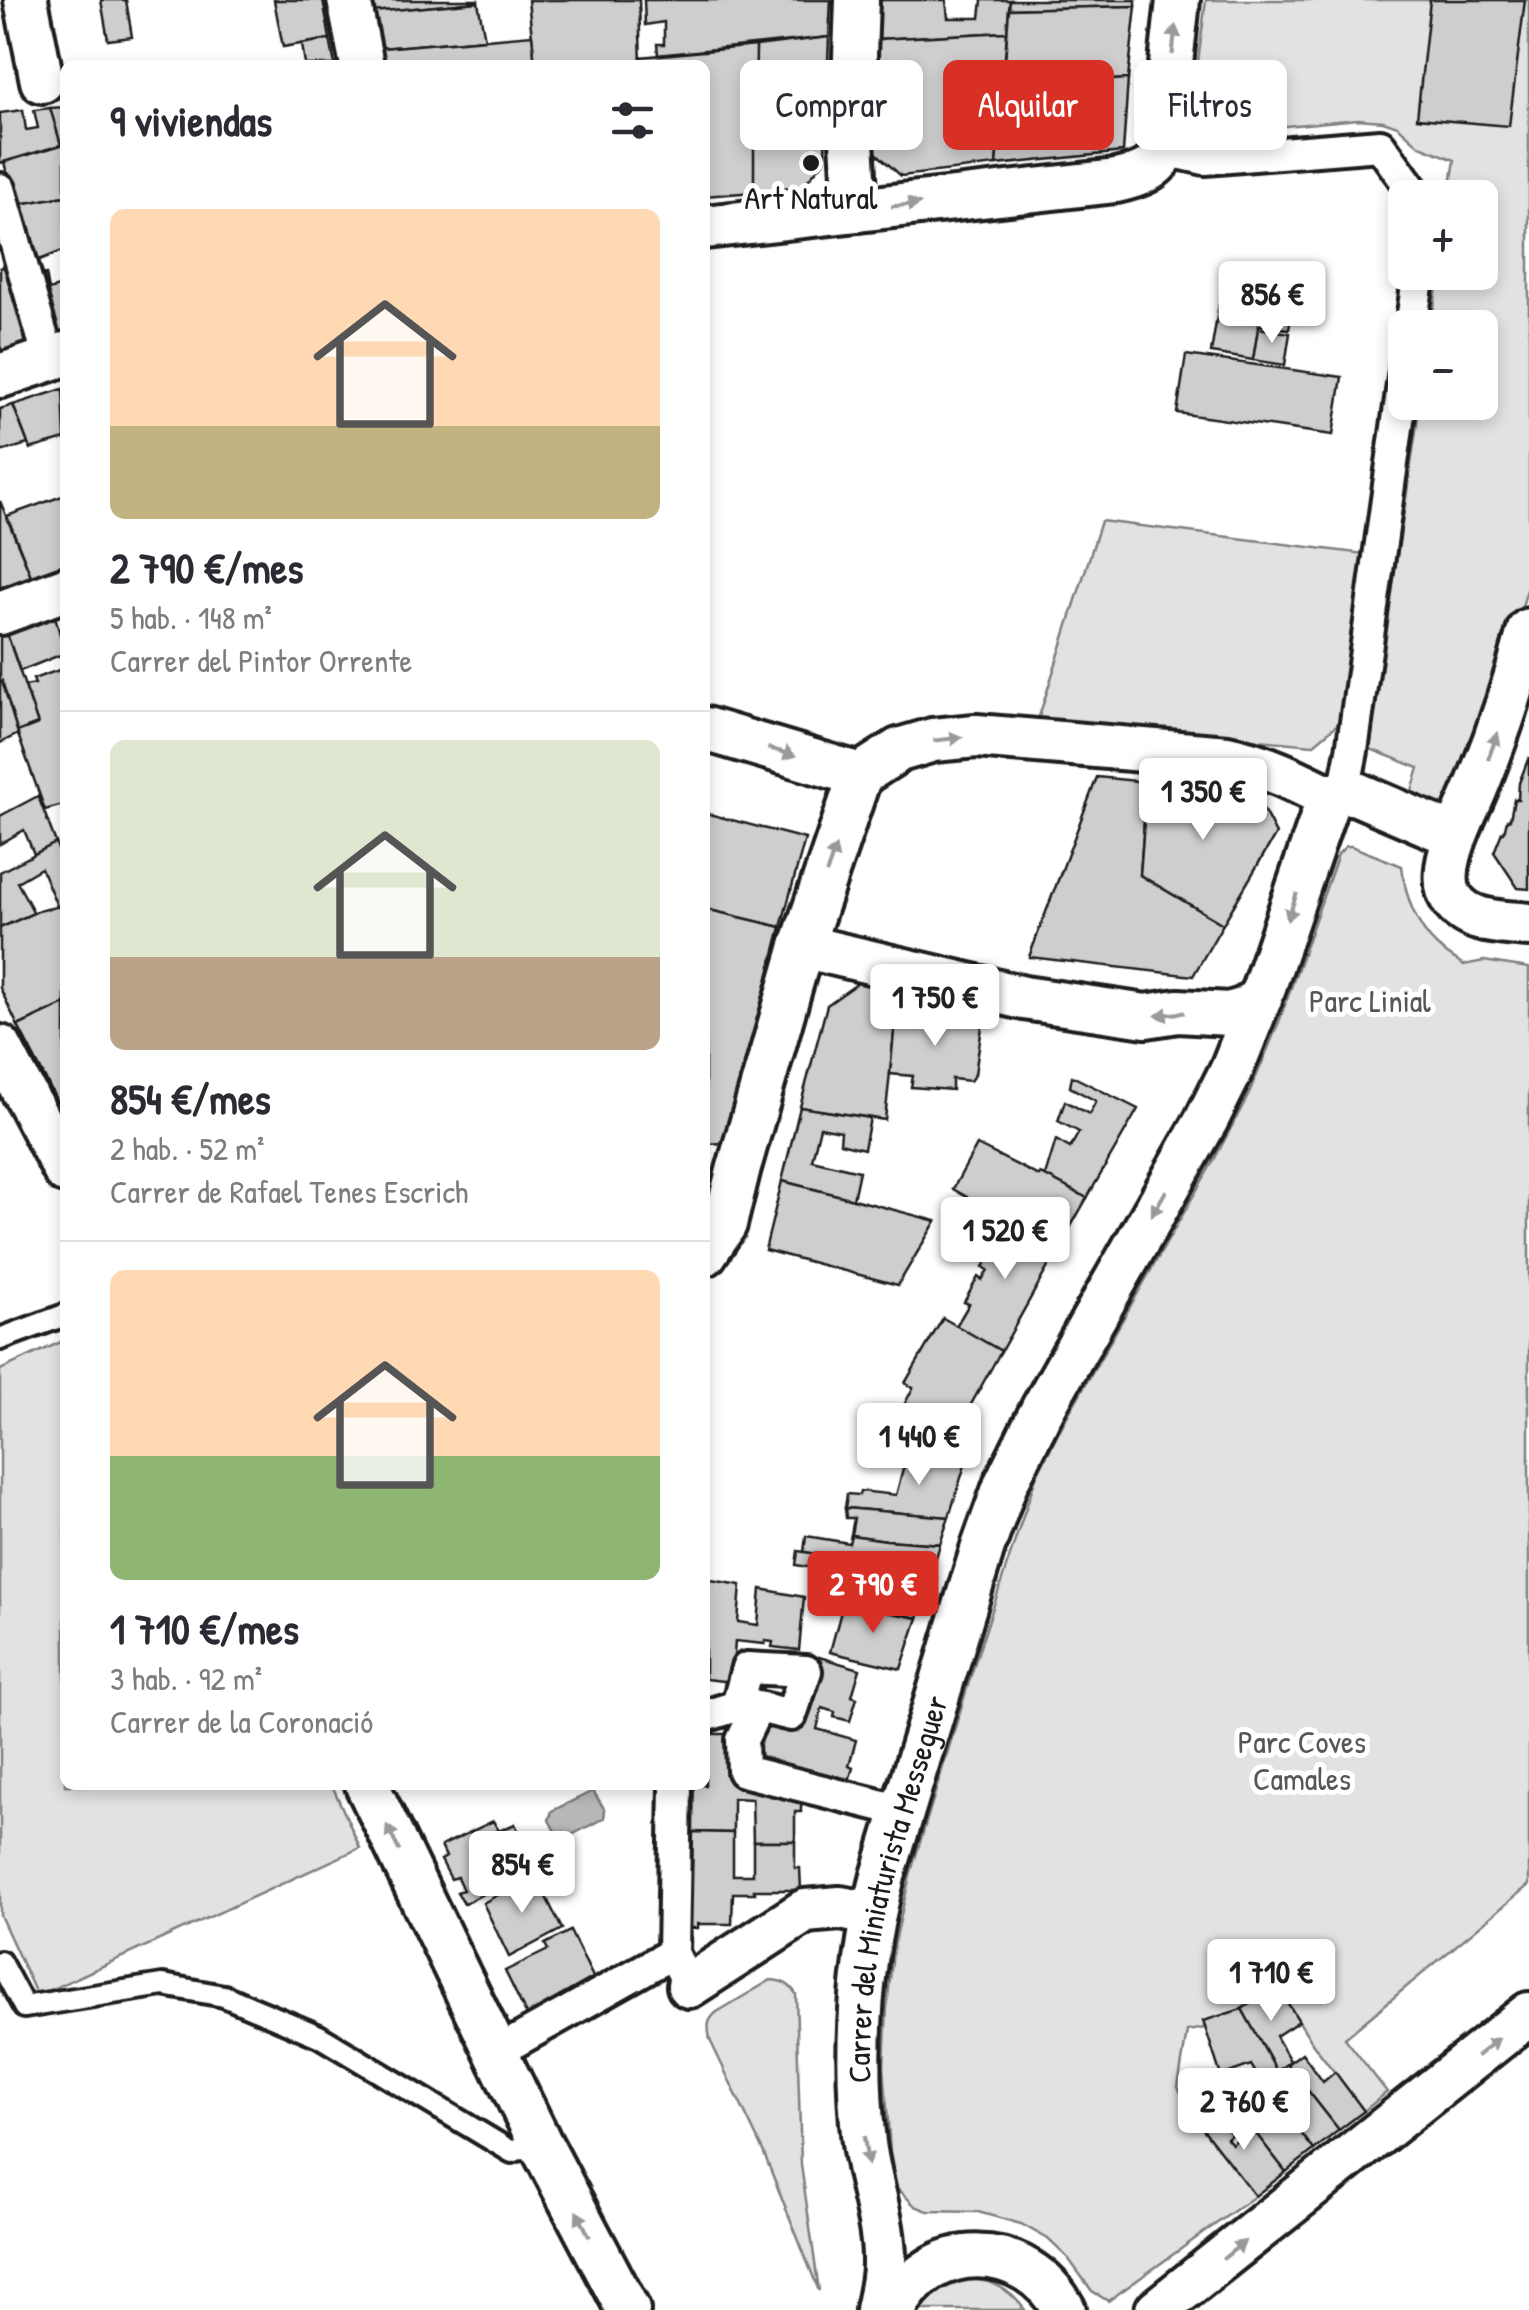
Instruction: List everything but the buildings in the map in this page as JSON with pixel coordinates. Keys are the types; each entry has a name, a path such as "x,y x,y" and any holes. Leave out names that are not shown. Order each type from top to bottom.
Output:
{"street":[{"path":"26,0 42,81"},
{"path":"349,0 361,60"},
{"path":"856,210 852,141 857,0"},
{"path":"1172,60 1178,0"},
{"path":"710,226 1116,181 1139,176 1156,164 1165,150 1205,159 1380,145 1405,180"},
{"path":"0,189 57,356 0,376"},
{"name":"Carrer del Miniaturista Messeguer","path":"876,2310 884,2261 865,2146 860,2041 864,1970 873,1914 983,1547 1021,1448 1231,1071 1352,752 1398,420"},
{"path":"0,613 60,591"},
{"path":"1529,630 1480,782 1455,836 1446,884 1451,898 1470,916 1529,925"},
{"path":"710,730 860,775"},
{"path":"710,1246 725,1224 802,946 860,775 899,750 933,740 976,736 1227,758 1256,763 1336,794 1371,800 1455,836"},
{"path":"802,946 1024,998 1146,1016 1178,1011 1229,1014 1246,1009 1262,996"},
{"path":"0,1046 60,1161"},
{"path":"710,1714 737,1706 747,1668 806,1671 791,1714 758,1707 742,1740 743,1771 903,1811"},
{"path":"369,1790 540,2140 628,2310"},
{"path":"676,1790 681,1969"},
{"path":"497,2052 805,1911 840,1908 873,1914"},
{"path":"1157,2310 1529,2014"},
{"path":"894,2310 922,2274 949,2260 979,2256 1008,2260 1034,2274 1056,2294 1064,2310"}],"lane":[{"path":"0,1339 60,1317"},
{"path":"0,1962 24,2007 163,1985 224,1996 319,2036 512,2152 540,2140"}],"green space":[{"path":"1206,0 1529,0 1529,583 1500,680 1453,801 1445,805 1411,794 1419,768 1365,747 1418,420 1498,420 1498,310 1434,310 1436,290 1498,290 1498,180 1452,180 1455,160 1420,146 1398,126 1383,121 1358,119 1287,126 1287,60 1198,60"},
{"path":"1101,521 1365,554 1339,723 1313,745 1038,720"},
{"name":"Parc Coves Camales","path":"1346,846 1402,866 1417,919 1429,938 1450,956 1464,965 1484,961 1529,968 1529,1885 1345,2038 1387,2092 1364,2111 1313,2044 1277,1986 1242,2009 1204,2021 1205,2028 1187,2031 1178,2087 1197,2121 1255,2196 1108,2301 1092,2291 1048,2239 1021,2224 978,2212 928,2211 915,2206 896,2187 884,2065 893,1951 910,1875 1036,1477 1249,1094 1279,1022 1338,854"},
{"path":"60,1342 60,1790 334,1790 360,1848 37,1996 0,1915 0,1370"},
{"path":"771,1980 786,1984 796,1994 801,2165 819,2291 763,2151 709,2035 709,2021 717,2012"},
{"path":"962,2279 998,2286 1025,2310 916,2310 940,2287"}],"shaded area":[{"path":"593,1791 605,1810 604,1818 566,1838 558,1837 549,1820 552,1811"}],"place":[{"name":"Art Natural","path":"811,163"}],"park label":[{"name":"Parc Linial","path":"1370,1001"}]}
